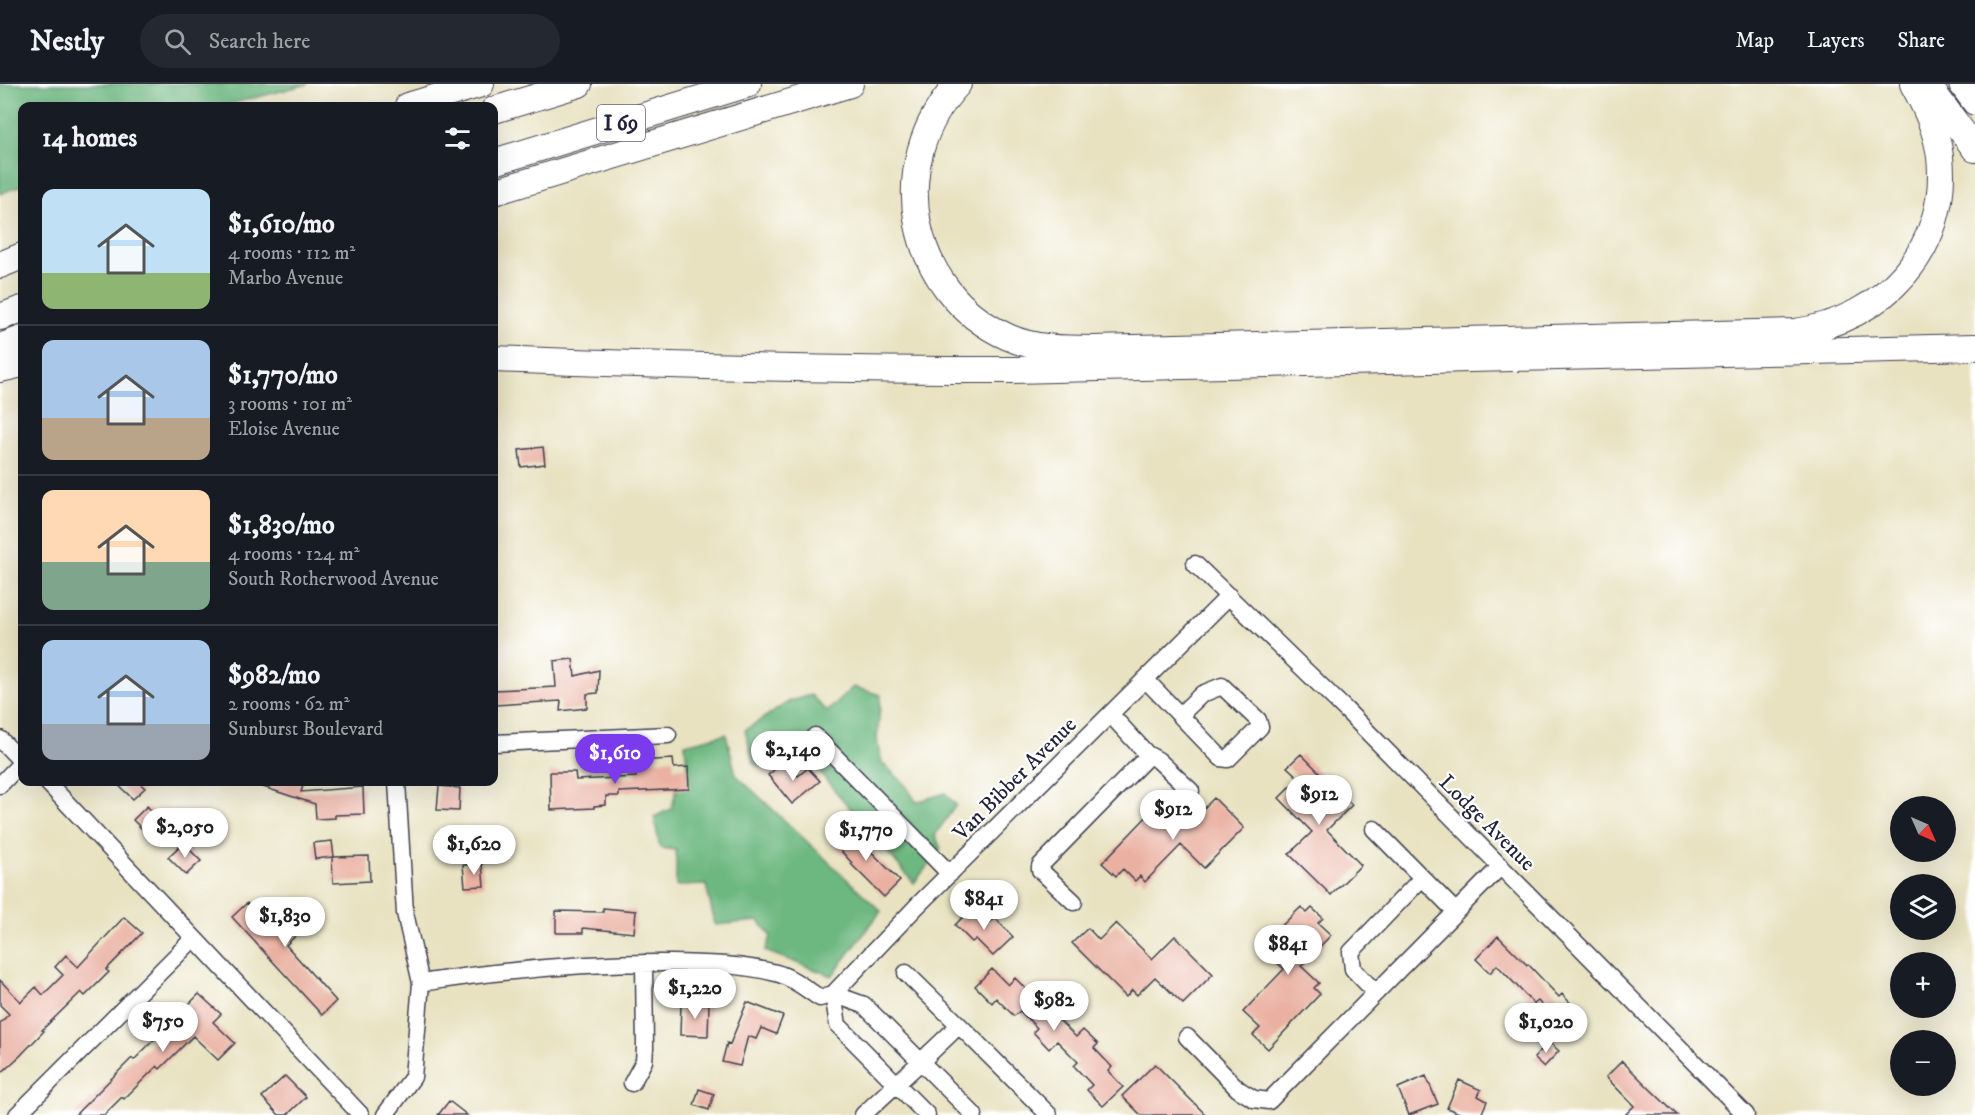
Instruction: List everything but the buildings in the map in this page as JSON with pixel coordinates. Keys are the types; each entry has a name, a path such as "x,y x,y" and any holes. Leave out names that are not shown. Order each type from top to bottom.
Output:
{"highway":[{"path":"421,102 481,84"},
{"name":"I 69","path":"498,109 579,84"},
{"name":"I 69","path":"498,161 748,84"},
{"path":"498,191 850,84"},
{"path":"958,84 932,118 916,162 915,211 923,246 930,263 947,289 962,306 976,318 1008,337 1043,347 1093,350 1795,332 1828,326 1859,312 1895,285 1915,262 1929,233 1939,191 1940,156 1933,127 1913,84"},
{"path":"1927,84 1975,149"},
{"path":"1962,84 1975,102"},
{"path":"0,317 18,310"},
{"path":"0,347 18,340"},
{"path":"498,359 675,367 1013,370 1975,346"},
{"path":"0,369 18,365"}],"street":[{"name":"Lodge Avenue","path":"1195,564 1346,710 1746,1115"},
{"name":"Van Bibber Avenue","path":"833,994 1229,596"},
{"path":"1145,679 1221,758 1228,759 1260,727 1258,720 1222,686 1202,694 1180,715"},
{"path":"1111,714 1147,754 1164,764 1191,791"},
{"path":"498,743 668,735"},
{"path":"815,736 950,874"},
{"path":"0,739 18,758"},
{"path":"1074,902 1040,870 1040,866 1147,757 1147,754"},
{"path":"0,784 18,766"},
{"path":"50,786 362,1115"},
{"path":"385,1115 412,1077 421,983 405,913 397,786"},
{"path":"1374,829 1456,912"},
{"path":"1187,1037 1238,1089 1254,1099 1269,1101 1501,866"},
{"path":"1376,993 1353,969 1351,952 1422,878"},
{"path":"17,1115 194,938"},
{"path":"421,983 491,972 644,963 726,964 760,969 779,974 820,998 833,994 864,1005 974,1115"},
{"path":"632,1083 644,1061 644,963"},
{"path":"906,973 1049,1115"},
{"path":"833,994 838,1025 927,1115"},
{"path":"863,1115 959,1025"}],"green space":[{"path":"0,84 308,84 238,102 18,102 18,187 0,194"},
{"path":"853,687 881,695 877,740 882,763 905,784 916,802 945,793 956,805 935,835 941,849 914,883 808,759 783,756 766,768 754,764 745,730 790,701 811,695 827,712"},
{"path":"726,734 736,775 881,911 832,976 765,951 771,936 759,921 715,925 706,885 676,886 676,850 660,848 654,817 671,809 677,788 688,780 685,744"}]}
